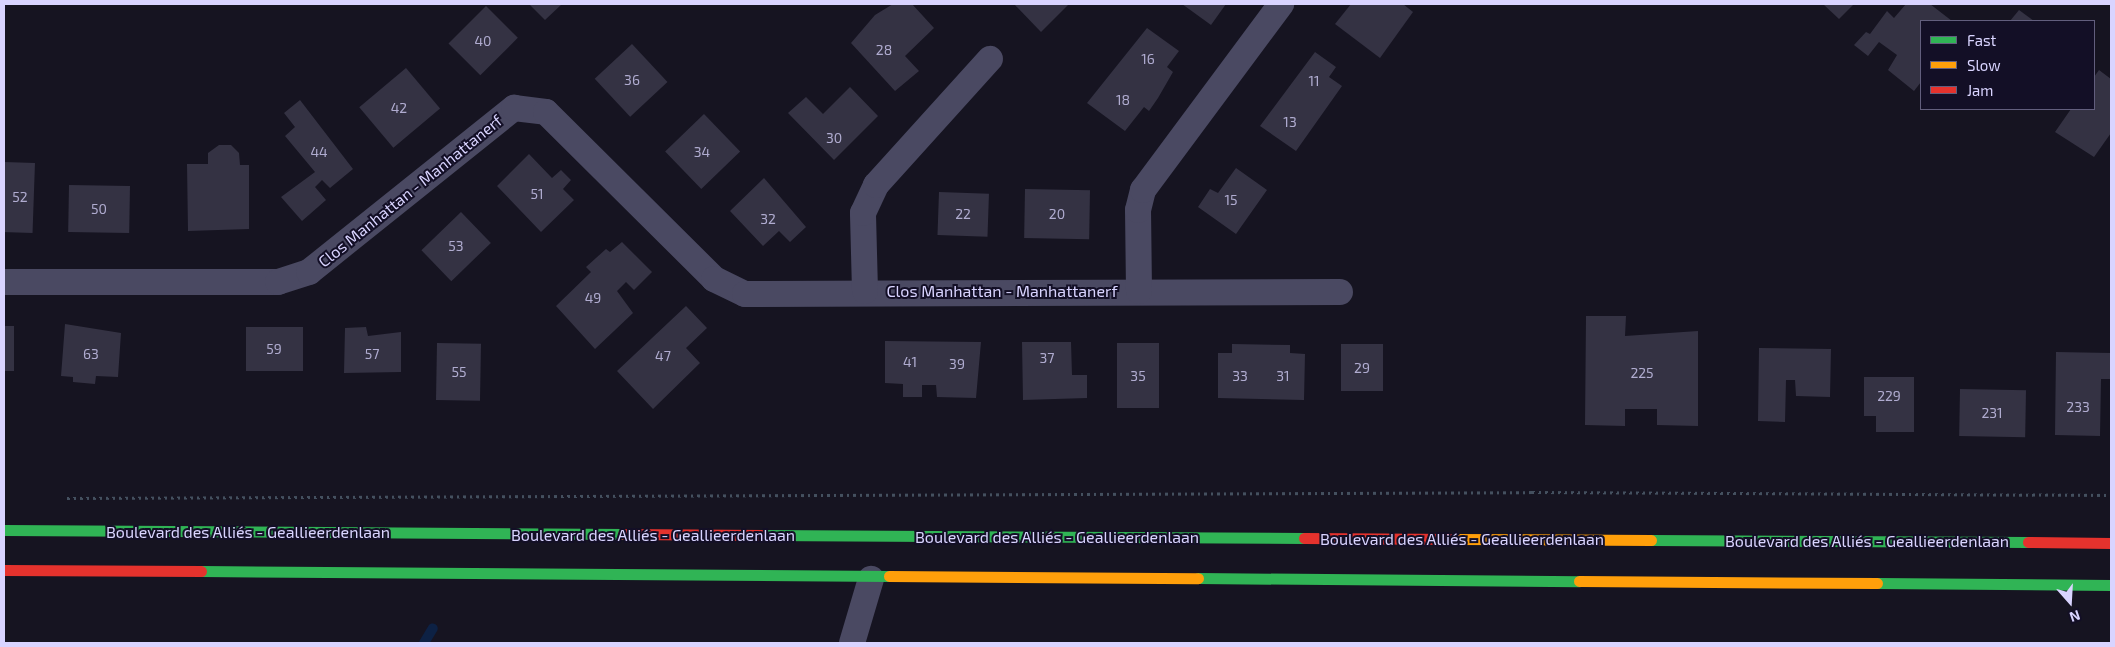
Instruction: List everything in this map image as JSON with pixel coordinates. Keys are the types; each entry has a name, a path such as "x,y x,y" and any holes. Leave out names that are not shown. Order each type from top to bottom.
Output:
{"highway":[{"name":"Boulevard des Alliés - Geallieerdenlaan","path":"4,530 2111,543"},
{"path":"4,570 871,579 2111,585"}],"street":[{"name":"Clos Manhattan - Manhattanerf","path":"1139,291 1138,210 1144,190 1281,4"},
{"name":"Clos Manhattan - Manhattanerf","path":"865,291 863,213 876,185 990,59"},
{"name":"Clos Manhattan - Manhattanerf","path":"4,282 278,282 309,272 514,108 546,112 714,279 744,294 865,291 1340,292"},
{"path":"852,643 871,579"}],"path":[{"path":"64,498 1522,492 2111,495"}],"building":[{"path":"529,4 562,4 545,20"},
{"path":"893,4 912,4 934,28 905,56 919,71 895,91 851,43 875,15"},
{"path":"1014,4 1069,4 1041,32"},
{"path":"1182,4 1226,4 1211,25"},
{"path":"1351,4 1403,4 1413,12 1380,58 1335,24"},
{"path":"1823,4 1854,4 1839,19"},
{"path":"1906,4 1930,4 1951,20 1920,20 1920,83 1914,91 1888,70 1897,55 1879,42 1868,56 1854,45 1866,32 1870,34 1887,11 1894,18"},
{"path":"486,6 518,38 480,75 449,43"},
{"path":"2019,10 2033,20 2011,20"},
{"path":"1147,28 1179,51 1167,67 1173,72 1158,98 1149,111 1144,107 1125,131 1087,103"},
{"path":"632,44 667,82 630,117 595,79"},
{"path":"1315,52 1336,67 1329,77 1342,86 1296,151 1260,126"},
{"path":"406,68 440,109 393,148 359,107"},
{"path":"2099,70 2111,79 2111,133 2094,157 2055,132 2070,110 2095,110 2095,76"},
{"path":"850,87 878,116 834,160 788,113 806,97 823,114"},
{"path":"300,100 353,169 330,188 322,180 315,187 326,200 302,221 281,197 315,172 285,136 295,127 284,113"},
{"path":"704,114 740,151 701,189 665,152"},
{"path":"219,145 231,145 239,153 240,165 249,165 249,229 188,231 187,164 208,164 208,153"},
{"path":"529,154 552,178 561,170 571,180 563,189 574,200 541,232 497,186"},
{"path":"4,162 35,163 33,233 4,232"},
{"path":"1236,168 1267,190 1236,234 1198,207 1210,189 1218,193"},
{"path":"764,178 806,227 790,242 779,231 763,246 730,211"},
{"path":"69,185 130,186 129,233 68,232"},
{"path":"1025,189 1090,190 1089,239 1024,238"},
{"path":"939,192 989,194 987,237 937,235"},
{"path":"461,212 491,243 451,281 421,250"},
{"path":"622,242 652,272 634,290 626,282 617,291 633,313 595,349 556,306 591,272 586,267 606,249 610,252"},
{"path":"686,306 707,328 686,348 700,363 653,409 617,371"},
{"path":"1586,316 1626,316 1625,336 1698,331 1698,426 1657,425 1657,409 1625,409 1625,426 1585,425"},
{"path":"65,324 121,333 118,377 96,376 95,384 73,382 73,377 61,376"},
{"path":"4,326 14,326 14,371 4,371"},
{"path":"246,327 303,327 303,371 246,371"},
{"path":"366,327 368,336 401,332 401,372 344,373 345,328"},
{"path":"885,341 981,342 976,398 937,397 936,385 922,385 922,397 903,397 903,384 885,383"},
{"path":"1022,342 1071,342 1072,375 1087,375 1087,398 1023,400"},
{"path":"437,343 481,344 480,401 436,400"},
{"path":"1117,343 1159,343 1159,408 1117,408"},
{"path":"1232,344 1290,345 1290,353 1305,354 1304,400 1218,398 1218,353 1232,353"},
{"path":"1341,344 1383,344 1383,391 1341,391"},
{"path":"1759,348 1831,349 1830,397 1796,396 1795,380 1786,380 1785,422 1758,421"},
{"path":"2056,352 2111,353 2111,379 2101,379 2100,436 2055,435"},
{"path":"1864,377 1914,377 1914,432 1876,432 1876,416 1864,416"},
{"path":"1960,389 2026,390 2025,437 1959,436"}],"waterway":[{"path":"424,643 433,628"}],"traffic: fast":[{"path":"4,530 623,534"},
{"path":"763,535 1304,538"},
{"path":"1651,540 2028,542"},
{"path":"201,571 889,576"},
{"path":"1198,578 1579,581"},
{"path":"1877,583 2111,585"}],"traffic: slow":[{"path":"1454,539 1651,540"},
{"path":"889,576 1198,578"},
{"path":"1579,581 1877,583"}],"traffic: jam":[{"path":"623,534 763,535"},
{"path":"1304,538 1454,539"},
{"path":"2028,542 2111,543"},
{"path":"4,570 201,571"}]}
